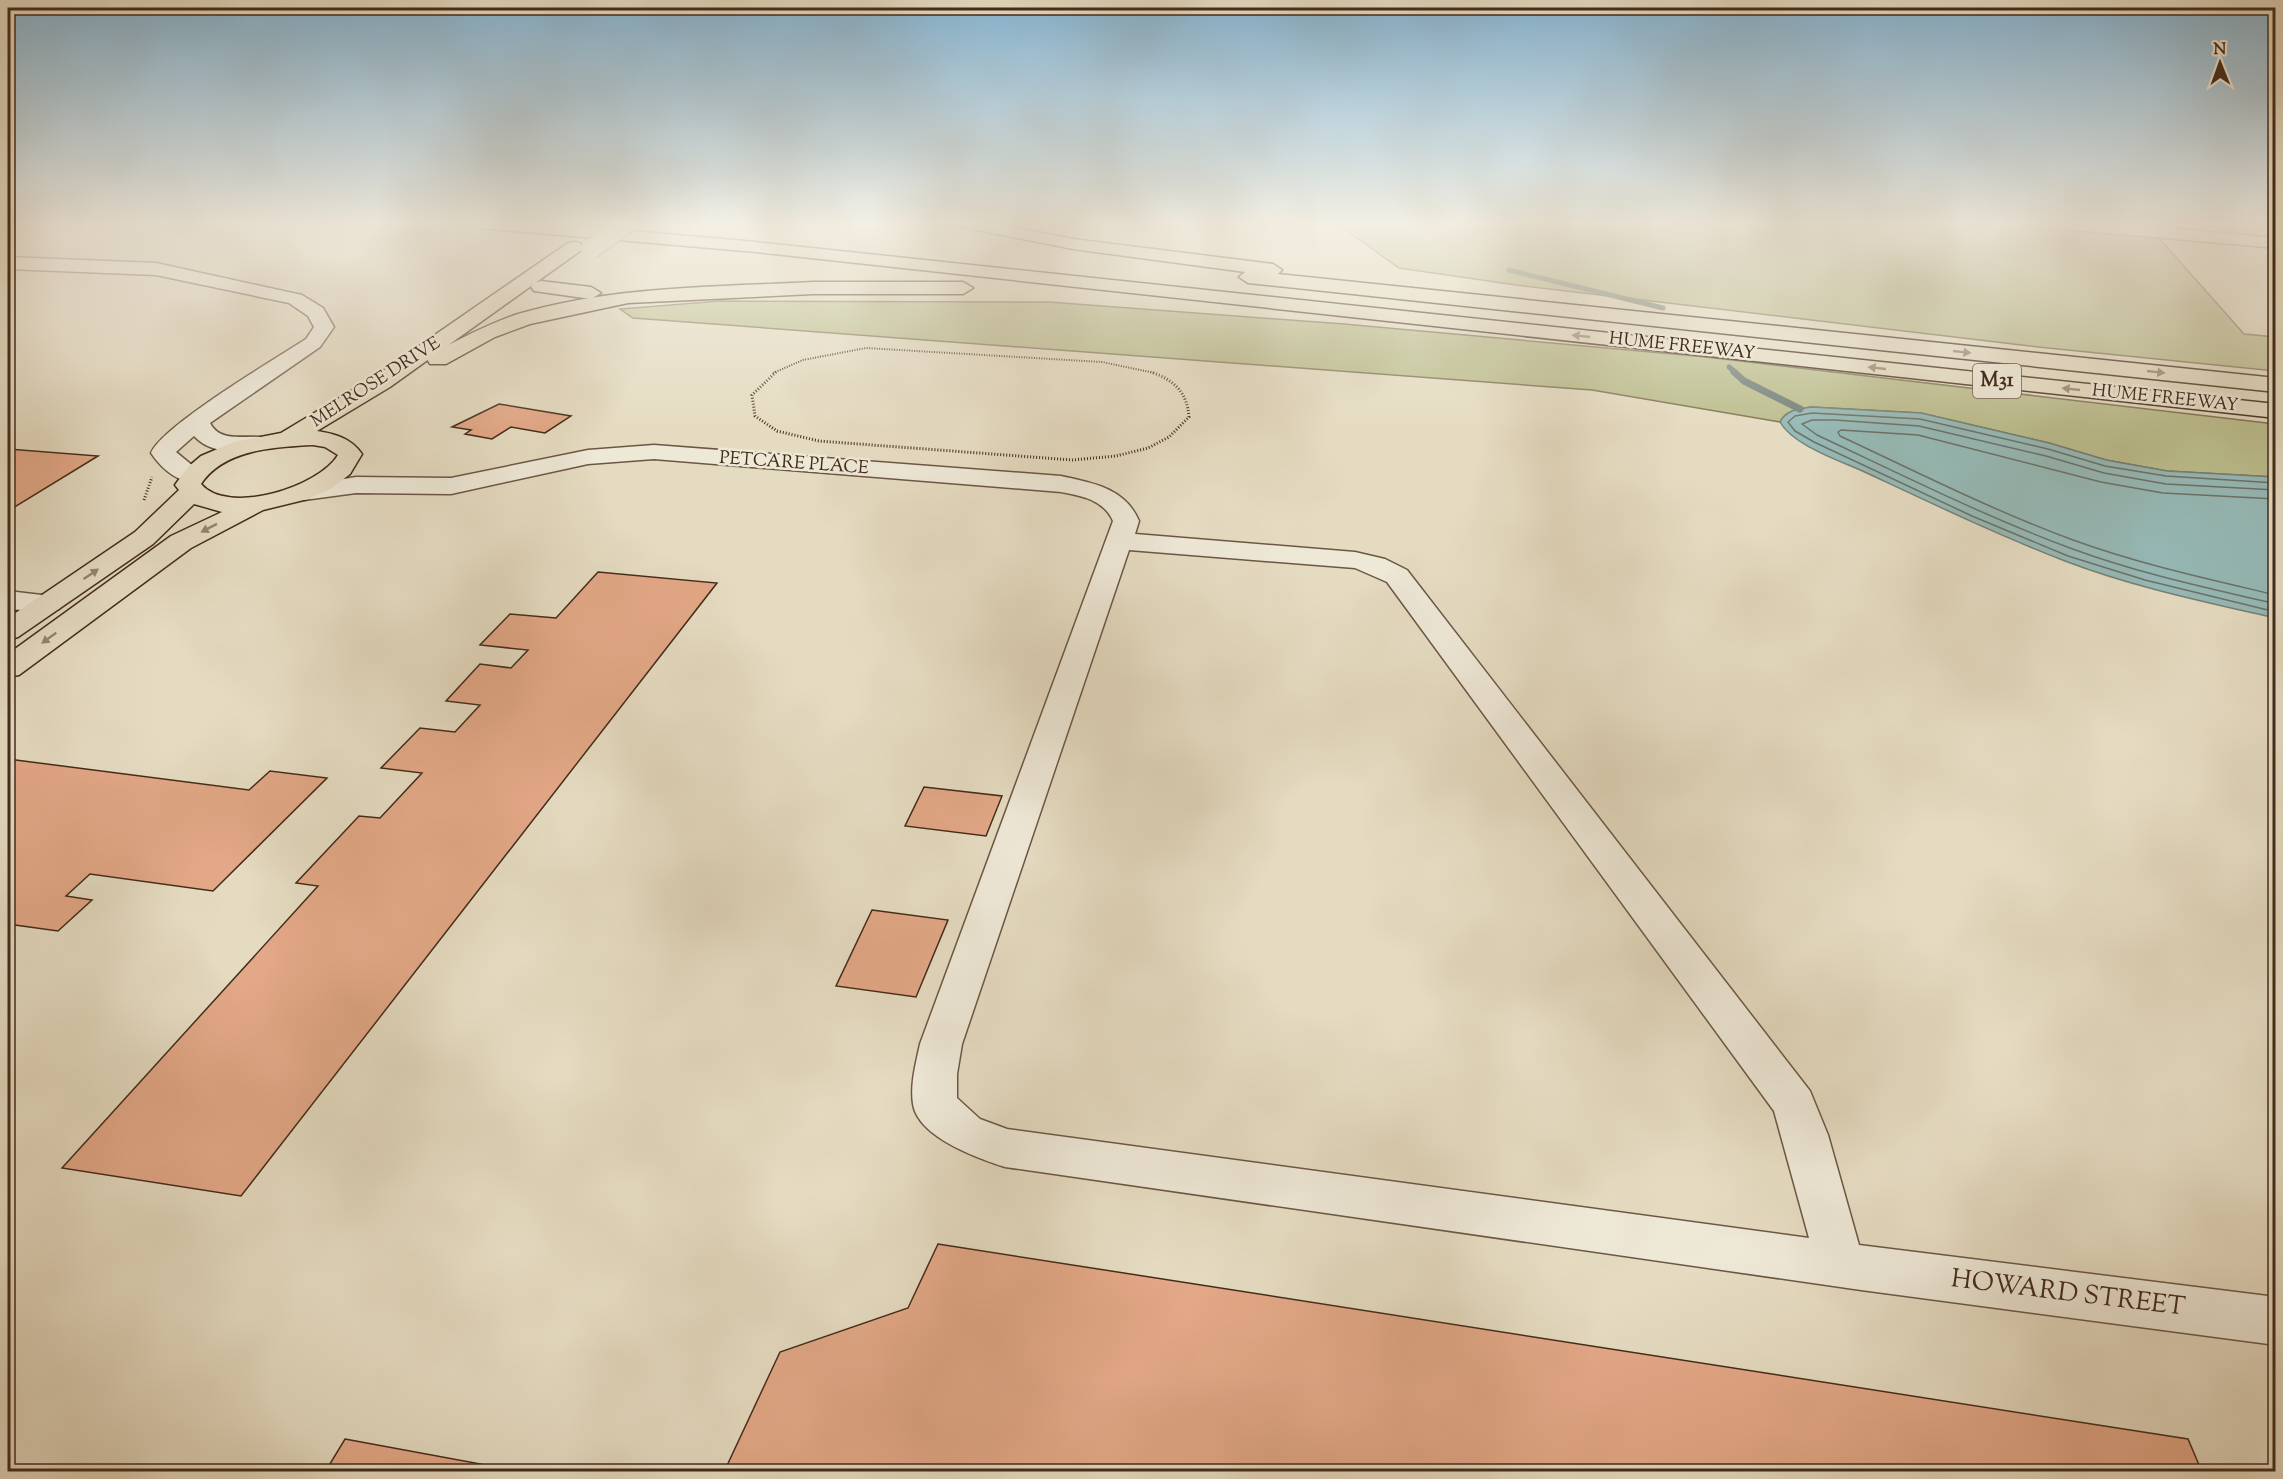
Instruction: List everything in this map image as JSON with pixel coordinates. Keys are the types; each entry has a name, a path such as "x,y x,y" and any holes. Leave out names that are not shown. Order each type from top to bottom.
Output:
{"main road":[{"name":"MELROSE DRIVE","path":"289,438 382,382 521,292"},
{"name":"MELROSE DRIVE","path":"261,502 304,492 333,478 353,438 438,359 524,292"},
{"path":"590,292 704,292"},
{"path":"1034,292 1327,315 1384,315"},
{"name":"HUME FREEWAY","path":"1175,292 2276,411"},
{"name":"HUME FREEWAY","path":"1391,292 2276,385"},
{"path":"1460,292 1862,342"},
{"path":"438,359 488,333 524,319 587,304 677,293"},
{"path":"8,631 144,538 219,457 260,443 289,438 332,441 353,438"},
{"path":"192,484 201,500 217,504 261,502"},
{"path":"8,668 181,542 261,502"}],"street":[{"path":"192,484 163,453 165,447 178,434 313,344 324,327 316,312 296,299 263,292"},
{"path":"197,421 200,432 214,441 260,443"},
{"name":"PETCARE PLACE","path":"353,438 381,478 451,486"},
{"name":"PETCARE PLACE","path":"304,492 356,485 451,486 494,479 588,457 654,452 1060,484 1091,490 1114,501 1124,512 1122,531"},
{"path":"1122,531 1355,560 1375,565 1397,576 1794,1104 1850,1267"},
{"name":"HOWARD STREET","path":"1122,531 941,1044 935,1074 935,1105 964,1132 1005,1148 1850,1267 2276,1321"},
{"path":"8,600 49,603"}],"path":[{"path":"866,348 1102,362 1136,367 1161,376 1179,388 1188,401 1190,409 1189,417 1179,429 1148,448 1116,456 1081,460 819,441 787,435 760,420 753,412 752,395 772,374 808,358 866,348"}],"green space":[{"path":"1575,292 2207,292 2244,334 2275,337 2275,371 2038,347"},
{"path":"720,301 1049,302 1344,324 1706,357 2275,424 2275,477 2167,471 2106,460 2049,443 1921,413 1811,407 1789,413 1780,422 1592,390 633,318 620,309"}],"water":[{"path":"1811,407 1921,413 2049,443 2106,460 2167,471 2275,477 2275,618 2117,579 2065,561 1966,519 1796,439 1780,422 1789,413"}],"building":[{"path":"499,404 571,416 545,433 511,427 492,439 465,434 471,430 452,427"},
{"path":"8,449 98,456 8,511"},
{"path":"598,572 717,583 241,1196 62,1168 318,886 296,883 359,816 380,818 422,773 381,768 420,728 455,732 480,705 446,701 480,664 511,668 528,650 480,645 510,614 556,618"},
{"path":"8,759 249,790 270,771 327,778 213,891 90,874 66,896 92,900 58,931 8,924"},
{"path":"924,787 1002,796 986,836 905,826"},
{"path":"872,910 948,920 916,997 836,986"},
{"path":"938,1244 2188,1439 2202,1472 724,1472 780,1352 908,1308"},
{"path":"345,1439 524,1472 325,1472"},
{"path":"145,1465 182,1472 140,1472"}],"waterway":[{"path":"1598,292 1663,308"},
{"path":"1729,367 1736,373"},
{"path":"1734,372 1744,381 1800,409"}]}
